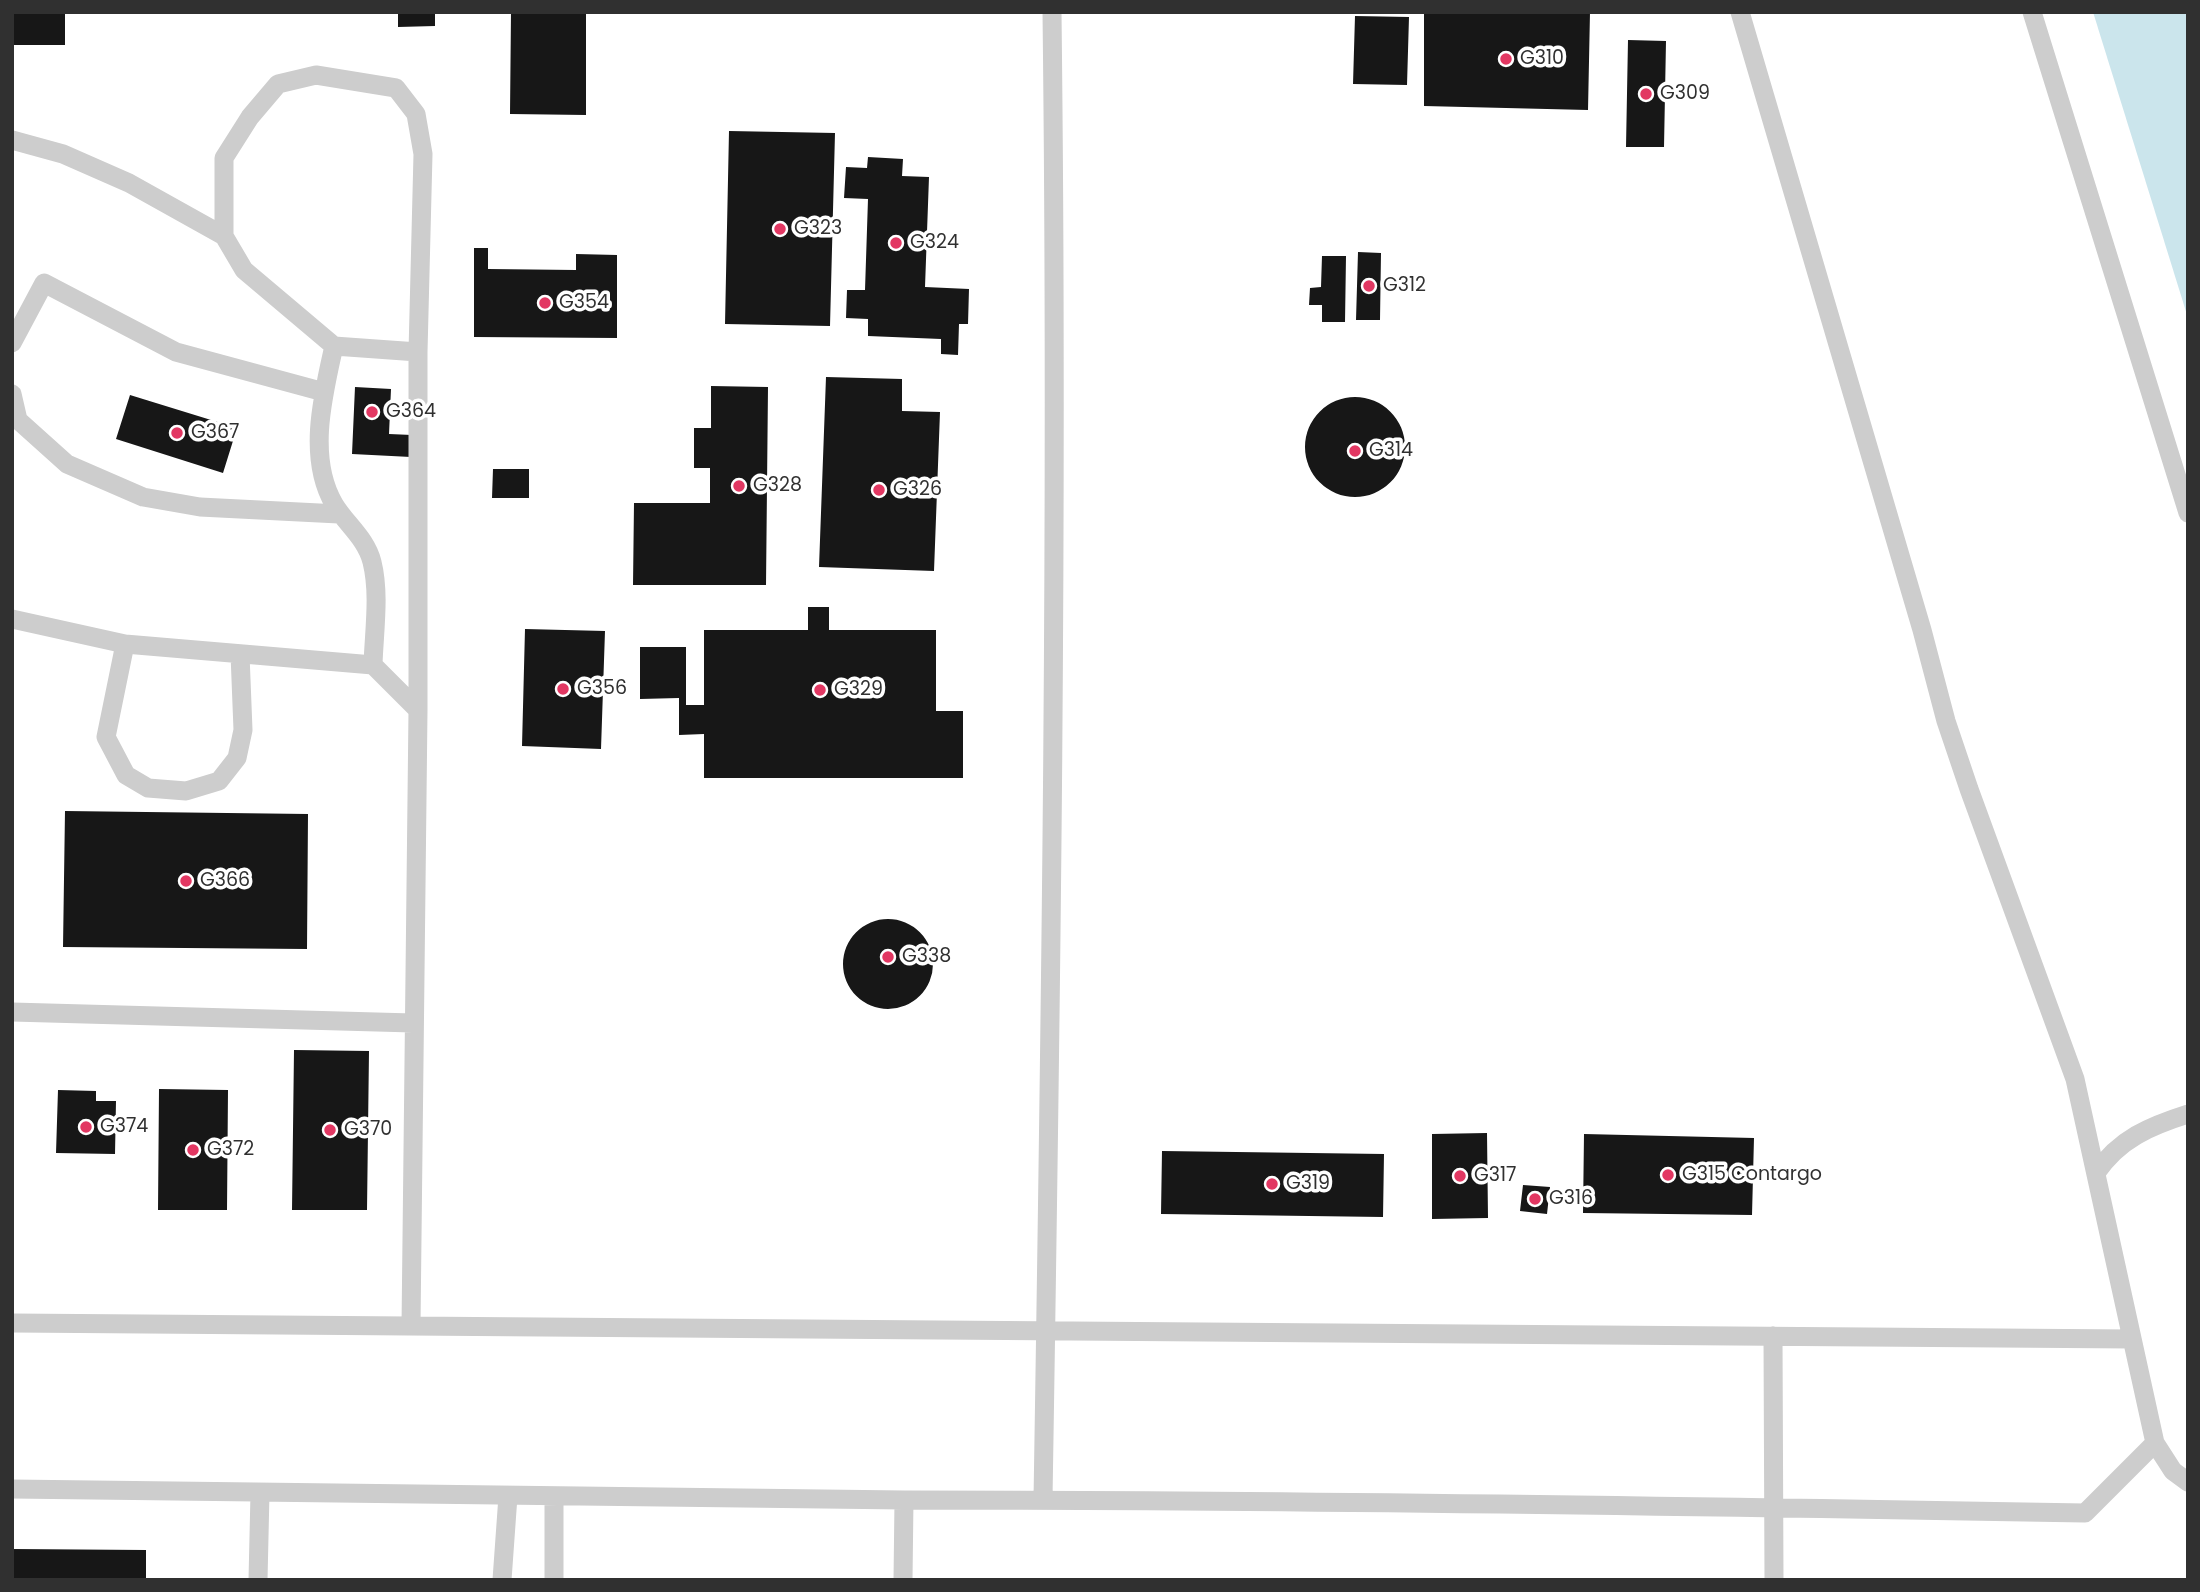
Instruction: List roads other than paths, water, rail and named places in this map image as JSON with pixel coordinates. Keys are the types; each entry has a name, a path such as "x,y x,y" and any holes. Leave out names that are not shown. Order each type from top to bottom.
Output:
{"lane":[{"path":"1043,1500 1051,911 1055,267 1052,12"},
{"path":"1740,12 1922,630 1946,721 2074,1079 2155,1443 2173,1471 2188,1482"},
{"path":"2032,12 2188,513"},
{"path":"224,236 225,158 250,117 278,84 316,75 396,88 416,114 424,153 418,352 418,710 411,1326"},
{"path":"12,140 64,154 129,183 224,236 244,270 334,346 418,352"},
{"path":"12,342 44,283 176,352 324,391"},
{"path":"334,346 324,391 320,439 324,487 339,513 360,536 372,561 376,592 373,665"},
{"path":"12,394 18,420 66,464 143,497 200,508 339,513"},
{"path":"12,619 125,644 373,665 418,710"},
{"path":"125,644 106,737 126,775 148,788 186,791 219,781 237,758 243,730 240,654"},
{"path":"12,1012 413,1023"},
{"path":"2096,1173 2107,1156 2135,1134 2188,1114"},
{"path":"12,1323 2131,1339"},
{"path":"1773,1336 1774,1580"},
{"path":"12,1489 554,1497 1774,1507 2085,1513 2155,1443"},
{"path":"258,1580 260,1493"},
{"path":"502,1580 508,1496"},
{"path":"554,1497 554,1580"},
{"path":"903,1580 904,1500"}],"water":[{"path":"2093,12 2188,12 2188,318"}],"place":[{"name":"G310","path":"1506,59"},
{"name":"G309","path":"1646,94"},
{"name":"G323","path":"780,229"},
{"name":"G324","path":"896,243"},
{"name":"G312","path":"1369,286"},
{"name":"G354","path":"545,303"},
{"name":"G364","path":"372,412"},
{"name":"G367","path":"177,433"},
{"name":"G314","path":"1355,451"},
{"name":"G328","path":"739,486"},
{"name":"G326","path":"879,490"},
{"name":"G356","path":"563,689"},
{"name":"G329","path":"820,690"},
{"name":"G366","path":"186,881"},
{"name":"G338","path":"888,957"},
{"name":"G374","path":"86,1127"},
{"name":"G370","path":"330,1130"},
{"name":"G372","path":"193,1150"},
{"name":"G315 Contargo","path":"1668,1175"},
{"name":"G317","path":"1460,1176"},
{"name":"G319","path":"1272,1184"},
{"name":"G316","path":"1535,1199"}]}
